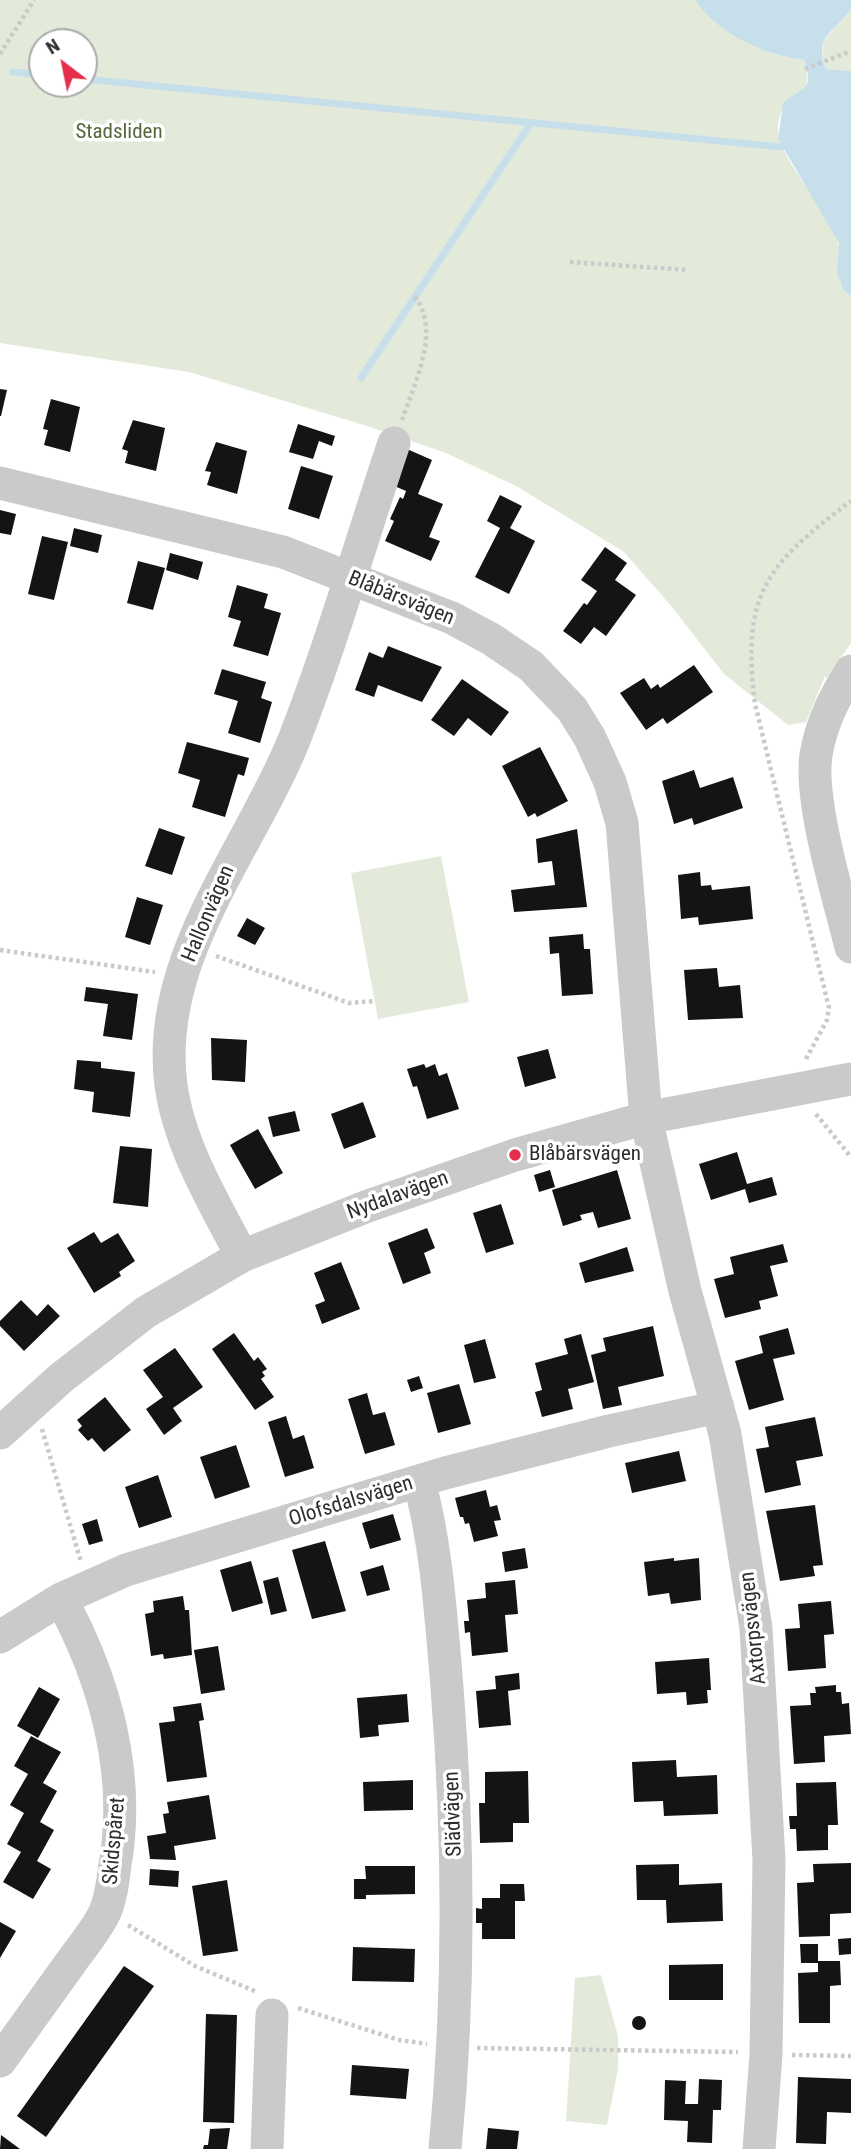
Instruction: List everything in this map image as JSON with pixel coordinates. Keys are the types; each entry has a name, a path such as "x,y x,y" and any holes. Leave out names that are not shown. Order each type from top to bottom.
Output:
{"street":[{"name":"Hallonvägen","path":"242,1256 202,1178 171,1086 170,1055 174,1015 188,962 212,898 293,741 394,443"},
{"name":"Blåbärsvägen","path":"0,483 283,552 452,618 491,639 531,666 572,709 590,738 610,782 622,823 646,1118"},
{"path":"851,671 828,712 815,758 820,811 851,947"},
{"name":"Nydalavägen","path":"0,1433 61,1378 146,1312 242,1256 481,1166 646,1118 851,1079"},
{"name":"Axtorpsvägen","path":"646,1118 685,1292 718,1408 737,1498 756,1628 769,1860 766,2054 759,2149"},
{"name":"Olofsdalsvägen","path":"0,1637 61,1599 126,1570 419,1481 596,1434 718,1408"},
{"name":"Slädvägen","path":"419,1481 429,1530 443,1635 456,1809 455,2047 445,2149"},
{"name":"Skidspåret","path":"0,2060 105,1911 117,1856 121,1822 114,1740 97,1680 61,1599"},
{"path":"267,2149 272,2015"}],"path":[{"path":"0,54 34,0"},
{"path":"805,69 851,51"},
{"path":"570,262 689,270"},
{"path":"394,443 423,351 427,320 415,297"},
{"path":"0,950 188,962 349,1003 375,1001"},
{"path":"27,1409 42,1429 83,1567 93,1587"},
{"path":"455,2047 851,2056"}],"green space":[{"name":"Stadsliden","path":"0,0 695,0 716,22 744,40 775,54 804,60 807,83 786,104 778,127 785,153 833,229 839,249 839,277 851,296 851,643 827,678 825,676 806,722 788,725 724,674 672,607 624,552 518,487 446,453 189,372 0,343"},
{"path":"851,9 851,71 826,69 823,57 824,41"},
{"path":"441,856 469,1002 378,1019 351,873"},
{"path":"601,1975 618,2036 618,2069 607,2125 566,2121 575,1978"}],"water":[{"path":"695,0 851,0 851,9 828,35 822,48 826,69 851,71 851,296 844,291 837,273 839,243 778,139 783,103 807,83 804,60 758,48 729,33"}],"building":[{"path":"0,389 7,390 1,416 0,416"},
{"path":"51,399 80,407 70,452 44,445 48,430 43,429"},
{"path":"133,420 165,428 156,471 125,463 128,451 122,449"},
{"path":"298,424 335,436 332,446 319,441 313,459 289,452"},
{"path":"216,442 247,451 237,494 207,485 211,472 205,471"},
{"path":"407,449 432,460 418,494 443,504 429,537 440,541 431,561 385,541 394,521 390,519 400,497 403,499 406,491 392,485"},
{"path":"301,466 333,476 319,519 288,509"},
{"path":"500,495 522,506 510,528 535,541 509,594 475,577 500,528 487,521"},
{"path":"0,510 16,514 11,535 0,533"},
{"path":"74,528 102,535 98,553 70,546"},
{"path":"42,536 68,542 54,600 28,594"},
{"path":"605,547 627,563 615,580 636,595 606,636 594,627 581,644 563,631 584,603 587,605 597,591 581,580"},
{"path":"170,553 203,562 198,580 166,570"},
{"path":"138,561 165,568 153,610 127,603"},
{"path":"237,585 268,594 264,608 281,613 268,656 233,646 241,621 228,617"},
{"path":"388,646 442,667 422,702 378,685 374,697 355,690 369,652 383,658"},
{"path":"694,665 713,692 667,724 663,718 646,730 620,693 644,678 651,689 658,684 660,688"},
{"path":"222,669 266,682 261,698 272,702 260,743 228,733 238,701 214,694"},
{"path":"462,679 509,712 491,736 468,718 454,736 431,720"},
{"path":"187,742 249,758 244,776 238,774 225,817 192,807 200,780 178,773"},
{"path":"540,747 568,801 537,817 535,813 528,817 502,766"},
{"path":"694,770 700,788 733,777 743,808 694,825 692,818 674,824 662,781"},
{"path":"159,828 185,837 172,875 145,866"},
{"path":"577,829 587,907 514,912 511,890 555,885 552,861 538,863 536,839"},
{"path":"700,872 701,886 711,885 712,890 750,886 753,919 699,925 698,917 681,919 678,875"},
{"path":"137,897 163,905 150,945 125,937"},
{"path":"247,918 265,928 255,945 237,936"},
{"path":"583,934 584,949 590,949 593,994 562,996 559,953 550,954 549,937"},
{"path":"717,968 719,987 740,985 743,1018 688,1020 684,970"},
{"path":"86,987 138,994 132,1040 103,1036 108,1004 84,1001"},
{"path":"211,1038 247,1040 245,1082 212,1080"},
{"path":"548,1049 556,1078 525,1087 517,1057"},
{"path":"77,1060 101,1062 101,1068 135,1072 130,1117 92,1112 94,1092 74,1089"},
{"path":"424,1064 426,1068 435,1064 439,1076 447,1073 459,1109 427,1119 417,1086 413,1087 407,1069"},
{"path":"363,1102 376,1137 344,1149 331,1114"},
{"path":"295,1111 300,1131 273,1137 268,1117"},
{"path":"258,1129 283,1173 255,1189 230,1145"},
{"path":"120,1146 152,1149 148,1207 113,1203"},
{"path":"737,1152 747,1184 772,1177 777,1195 749,1203 745,1189 711,1200 699,1164"},
{"path":"550,1170 555,1187 539,1192 534,1175"},
{"path":"617,1170 631,1219 598,1228 593,1212 580,1215 582,1220 563,1226 552,1190"},
{"path":"501,1204 514,1244 486,1253 473,1213"},
{"path":"427,1228 435,1248 424,1253 431,1273 403,1284 388,1243"},
{"path":"94,1232 101,1243 118,1233 135,1261 119,1272 121,1276 94,1293 67,1248"},
{"path":"783,1244 788,1262 770,1266 778,1296 759,1301 761,1309 725,1318 714,1279 734,1274 730,1257"},
{"path":"627,1247 634,1271 585,1283 579,1263"},
{"path":"341,1262 360,1309 322,1324 315,1305 325,1301 314,1273"},
{"path":"21,1300 37,1316 48,1304 60,1316 24,1351 0,1326 0,1321"},
{"path":"653,1326 664,1376 618,1387 622,1405 603,1409 591,1355 606,1351 603,1338"},
{"path":"788,1328 795,1354 773,1359 784,1400 749,1410 735,1361 763,1353 759,1336"},
{"path":"234,1333 254,1361 258,1357 267,1369 262,1372 265,1376 261,1379 274,1397 255,1410 212,1349"},
{"path":"581,1334 594,1382 568,1389 573,1409 542,1417 535,1392 542,1390 535,1363 568,1354 564,1339"},
{"path":"485,1339 496,1378 474,1383 464,1345"},
{"path":"175,1348 203,1387 173,1408 182,1421 164,1435 146,1409 163,1397 143,1370"},
{"path":"419,1376 423,1388 411,1392 407,1380"},
{"path":"459,1384 471,1424 438,1433 427,1393"},
{"path":"367,1393 373,1415 385,1412 395,1445 365,1454 348,1399"},
{"path":"105,1397 131,1430 104,1452 92,1438 88,1441 78,1430 82,1426 77,1420"},
{"path":"286,1416 293,1439 304,1435 314,1468 285,1477 268,1422"},
{"path":"815,1417 823,1456 796,1461 801,1485 765,1493 756,1449 769,1447 765,1427"},
{"path":"236,1445 250,1487 215,1499 200,1457"},
{"path":"679,1451 686,1481 632,1493 625,1463"},
{"path":"158,1475 172,1517 139,1528 125,1487"},
{"path":"486,1490 490,1507 497,1505 501,1520 494,1521 498,1536 474,1542 469,1523 465,1524 463,1517 460,1517 455,1498"},
{"path":"815,1505 823,1565 813,1566 815,1576 780,1581 766,1511"},
{"path":"393,1514 401,1540 370,1549 362,1523"},
{"path":"97,1519 103,1541 89,1545 82,1524"},
{"path":"325,1541 346,1611 312,1619 292,1550"},
{"path":"525,1548 528,1568 505,1572 502,1552"},
{"path":"674,1558 674,1561 699,1558 701,1600 671,1604 669,1593 648,1596 644,1562"},
{"path":"251,1561 263,1603 232,1612 220,1570"},
{"path":"383,1565 390,1590 367,1596 360,1572"},
{"path":"278,1577 287,1611 271,1615 263,1581"},
{"path":"515,1580 518,1614 505,1615 508,1652 472,1656 470,1632 465,1633 464,1621 469,1621 467,1600 486,1598 485,1583"},
{"path":"183,1596 185,1610 189,1610 192,1655 164,1659 163,1654 151,1656 145,1614 154,1612 153,1601"},
{"path":"831,1601 834,1634 824,1635 826,1668 788,1671 785,1629 800,1628 798,1604"},
{"path":"218,1646 225,1690 201,1694 194,1650"},
{"path":"709,1658 711,1690 707,1690 708,1703 687,1705 686,1692 657,1694 655,1662"},
{"path":"519,1673 520,1689 508,1691 511,1725 479,1728 476,1691 496,1689 495,1676"},
{"path":"836,1685 836,1692 841,1692 842,1704 849,1703 851,1734 824,1736 825,1762 794,1764 790,1706 811,1705 810,1693 816,1693 815,1687"},
{"path":"39,1687 60,1699 38,1738 17,1726"},
{"path":"407,1694 409,1722 378,1725 379,1736 360,1738 357,1698"},
{"path":"201,1703 204,1720 199,1721 207,1777 167,1782 159,1723 175,1721 173,1707"},
{"path":"31,1736 61,1752 43,1783 57,1791 40,1822 54,1830 37,1861 51,1869 33,1899 3,1882 21,1852 7,1844 24,1813 10,1805 28,1774 14,1766"},
{"path":"676,1760 677,1777 717,1775 718,1814 664,1816 663,1801 634,1802 632,1762"},
{"path":"528,1771 529,1823 513,1823 513,1842 480,1843 479,1803 485,1803 485,1772"},
{"path":"413,1780 413,1810 364,1811 363,1782"},
{"path":"836,1782 838,1825 828,1825 828,1850 797,1851 796,1829 790,1829 789,1816 797,1816 796,1783"},
{"path":"209,1795 216,1839 174,1846 176,1860 150,1859 147,1836 166,1833 163,1814 169,1813 167,1802"},
{"path":"851,1863 851,1913 830,1914 830,1936 799,1937 797,1883 814,1882 813,1864"},
{"path":"679,1864 679,1885 722,1883 723,1921 667,1923 666,1900 637,1900 636,1865"},
{"path":"365,1866 415,1866 415,1894 366,1895 366,1899 354,1899 354,1879 366,1879"},
{"path":"150,1869 179,1871 178,1887 149,1885"},
{"path":"227,1880 238,1951 203,1956 192,1886"},
{"path":"500,1884 524,1884 525,1901 515,1901 515,1939 482,1939 482,1923 476,1923 476,1908 482,1909 482,1898 500,1898"},
{"path":"0,1922 16,1931 0,1958"},
{"path":"851,1938 851,1954 839,1955 838,1939"},
{"path":"800,1944 818,1944 818,1961 840,1961 841,1985 830,1986 830,2023 799,2023 798,1973 818,1972 818,1963 801,1963"},
{"path":"353,1947 415,1949 414,1982 352,1981"},
{"path":"723,1964 723,2000 669,2000 669,1965"},
{"path":"124,1966 154,1986 46,2137 17,2116"},
{"path":"206,2014 237,2015 234,2123 203,2122"},
{"path":"636,2016 642,2016 646,2023 642,2030 636,2030 632,2026 632,2020"},
{"path":"352,2065 409,2069 406,2099 350,2095"},
{"path":"798,2077 851,2079 851,2113 827,2112 826,2144 796,2143"},
{"path":"699,2079 722,2080 721,2110 713,2110 712,2143 687,2142 688,2121 664,2120 665,2080 686,2081 685,2104 698,2104"},
{"path":"230,2128 227,2149 203,2149 204,2145 208,2145 210,2129"},
{"path":"488,2128 519,2131 517,2149 486,2149"},
{"path":"1,2135 20,2149 0,2149"}],"waterway":[{"path":"13,72 28,74"},
{"path":"98,80 781,147"},
{"path":"361,378 531,123"}],"place":[{"name":"Blåbärsvägen","path":"515,1155"}]}
